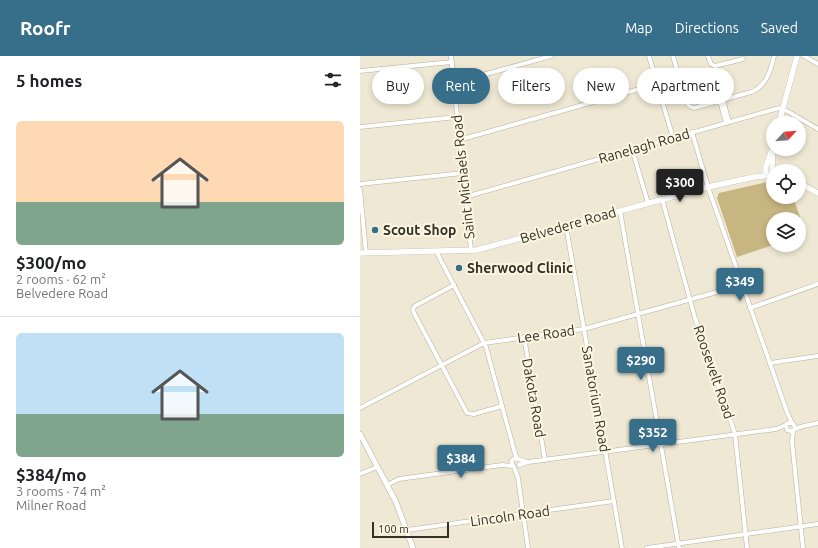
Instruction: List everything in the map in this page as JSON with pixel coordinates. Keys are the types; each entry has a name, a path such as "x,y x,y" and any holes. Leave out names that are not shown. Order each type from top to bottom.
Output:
{"main road":[{"path":"781,116 797,56"},
{"name":"Belvedere Road","path":"363,253 471,250 496,246 662,199 750,177 766,175"},
{"path":"806,187 818,193"}],"street":[{"name":"Saint Michaels Road","path":"451,56 453,68"},
{"path":"490,73 551,56"},
{"path":"649,56 652,68"},
{"path":"673,56 676,68"},
{"path":"708,56 711,64 715,66 743,59"},
{"path":"734,97 759,89 770,71 774,56"},
{"path":"804,56 818,64"},
{"path":"360,71 452,62"},
{"path":"459,140 637,90"},
{"name":"Saint Michaels Road","path":"456,104 471,250"},
{"path":"663,104 673,138"},
{"path":"688,104 689,106 696,108 710,104"},
{"path":"722,104 727,123"},
{"name":"Ranelagh Road","path":"466,197 692,132 779,108 783,109"},
{"path":"783,109 818,129"},
{"path":"360,127 457,117"},
{"path":"692,132 708,187 787,412 792,442 803,548"},
{"path":"632,149 648,203"},
{"path":"360,184 463,173"},
{"path":"360,189 363,253"},
{"name":"Roosevelt Road","path":"662,199 695,318 735,434 747,548"},
{"path":"620,211 678,546"},
{"name":"Sanatorium Road","path":"566,226 622,548"},
{"path":"436,251 484,343 514,450 528,548"},
{"path":"750,308 818,284"},
{"path":"454,285 416,306 413,309 414,314 467,412 472,414 502,406"},
{"name":"Lee Road","path":"360,408 484,343 584,329 742,285"},
{"name":"Dakota Road","path":"524,337 545,460"},
{"path":"770,363 818,356"},
{"path":"387,485 399,479 818,423"},
{"path":"360,434 400,512 413,548"},
{"path":"360,474 377,467"},
{"name":"Lincoln Road","path":"407,530 614,502"},
{"path":"647,548 678,546 745,534 818,524"}],"shaded area":[{"path":"766,182 766,204 795,204 798,212 766,212 766,247 737,257 717,198 719,193"}],"place":[{"name":"Scout Shop","path":"375,230"},
{"name":"Sherwood Clinic","path":"459,268"}]}
